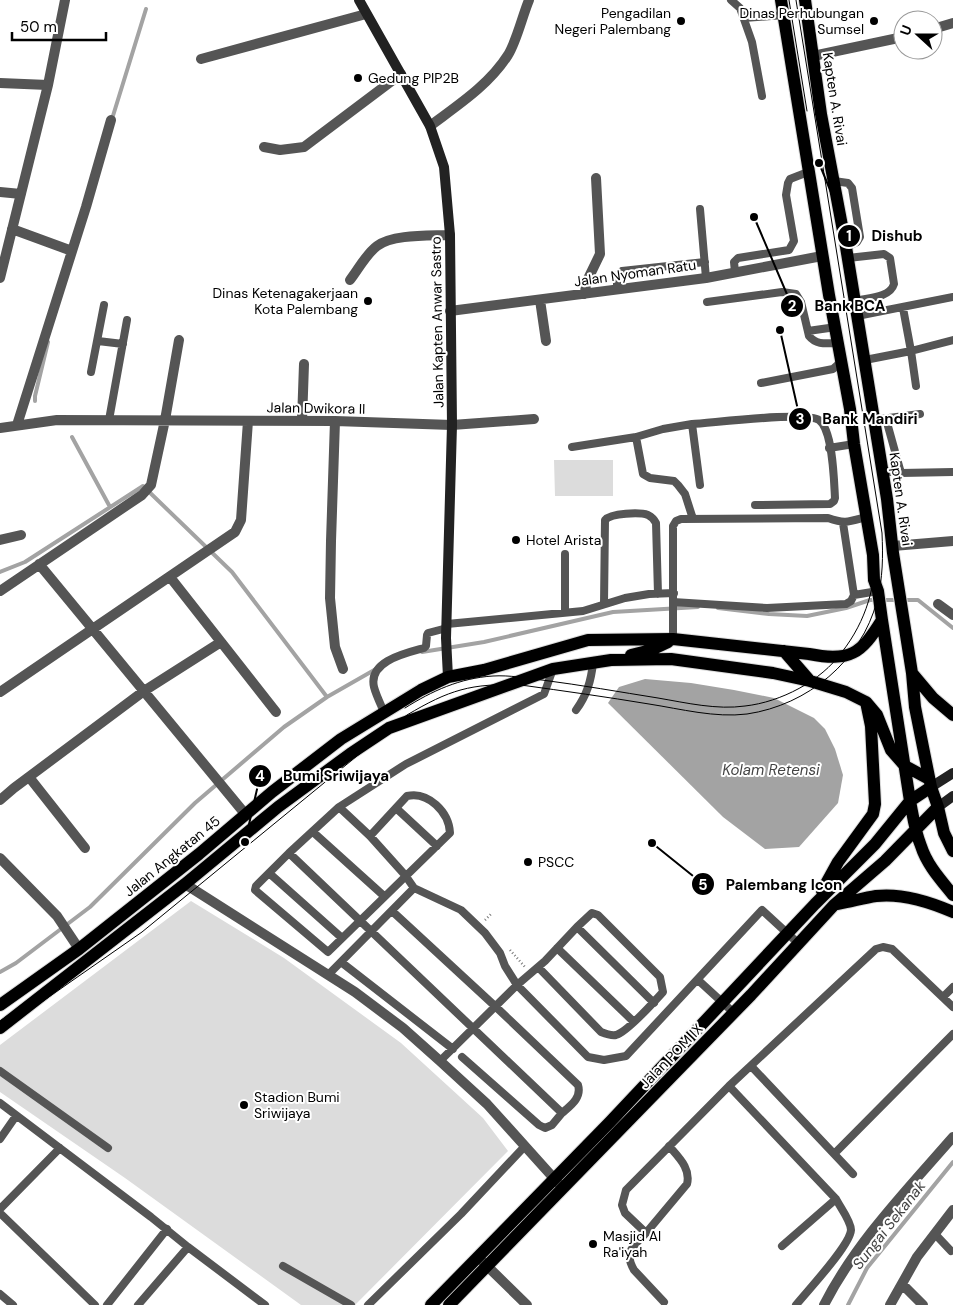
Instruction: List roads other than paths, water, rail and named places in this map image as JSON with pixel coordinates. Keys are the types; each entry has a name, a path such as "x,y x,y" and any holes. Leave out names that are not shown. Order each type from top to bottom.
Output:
{"main road":[{"path":"781,0 822,256 850,409 873,555 874,580 882,616 910,801 921,848 930,866 953,895"},
{"name":"Kapten A. Rivai","path":"804,0 857,316 865,360 880,419 882,471 912,673 915,707 930,783 944,833 953,851"},
{"name":"Jalan Angkatan 45","path":"0,1005 79,949 272,792 341,739 422,690 448,671 484,670 588,640 673,640 784,651 830,658 850,655 870,640 882,616"},
{"path":"0,1028 185,884 304,786 389,728 553,669 611,660 651,650 673,640"},
{"path":"784,651 810,681"},
{"path":"611,660 671,659 773,673 810,681 846,692 866,702 877,715 891,750 905,766 930,783 910,801 875,844 815,904"},
{"path":"912,673 933,698 953,715"},
{"path":"815,904 838,862 872,814 875,804 875,772 871,726 866,702"},
{"name":"Jalan POM IX","path":"432,1305 483,1262 559,1184 734,1013 834,905 885,861 938,807"},
{"path":"834,905 877,896 900,896 953,912"},
{"name":"Jalan POM IX","path":"559,1184 723,1002 815,904"},
{"path":"38,999 45,974"},
{"name":"Jalan POM IX","path":"450,1305 483,1262"}],"street":[{"path":"0,278 48,85 65,0"},
{"name":"Jalan Kapten Anwar Sastro","path":"359,0 430,126 444,167 450,235 452,425 447,630 448,671"},
{"path":"430,126 476,91 494,74 508,54 528,0"},
{"path":"201,59 366,14"},
{"path":"813,56 893,39"},
{"path":"264,148 280,150 304,147 401,74"},
{"path":"0,83 48,85"},
{"path":"17,424 111,120"},
{"path":"585,294 586,283 600,254 596,178"},
{"path":"0,192 21,194"},
{"path":"12,229 72,251"},
{"path":"350,280 376,247 383,243 393,239 450,235"},
{"name":"Jalan Nyoman Ratu","path":"450,310 706,278 822,256"},
{"path":"540,300 546,341"},
{"path":"0,591 142,495 151,485 179,340"},
{"path":"302,421 304,364"},
{"name":"Jalan Dwikora II","path":"165,420 335,421 452,425 534,419"},
{"path":"0,428 17,424 57,420 165,420"},
{"path":"0,692 235,532 241,520 248,421"},
{"path":"335,421 330,541 330,598 335,647 343,669"},
{"path":"0,540 21,535"},
{"path":"892,546 953,541"},
{"path":"39,564 246,815"},
{"path":"170,577 276,712"},
{"path":"938,604 953,615"},
{"path":"0,800 144,691 221,642"},
{"path":"930,783 953,774"},
{"path":"28,777 85,848"},
{"path":"938,807 953,796"},
{"path":"0,858 57,916 79,949"},
{"path":"185,884 328,974 395,1022 440,1060 487,1104 559,1184"},
{"path":"824,1305 869,1234 953,1137"},
{"path":"890,1305 918,1257 953,1210"},
{"path":"483,1262 527,1305"},
{"path":"902,1284 923,1305"}],"lane":[{"path":"731,0 740,8 752,42 762,96"},
{"path":"740,8 746,0"},
{"path":"744,18 784,15"},
{"path":"735,272 734,262 738,258 789,250 794,241 786,188 790,179 808,172"},
{"path":"700,209 706,278"},
{"path":"847,252 884,254 890,258 893,288 887,294 855,301"},
{"path":"617,290 617,276 622,271 705,262"},
{"path":"707,302 782,292 796,294 801,302 809,336 816,342 839,343"},
{"path":"857,316 953,297"},
{"path":"91,372 104,305"},
{"path":"903,308 916,386"},
{"path":"109,420 127,320"},
{"path":"808,331 836,327"},
{"path":"865,360 953,340"},
{"path":"98,341 123,344"},
{"path":"761,383 833,368 842,361"},
{"path":"901,473 880,419 920,414"},
{"path":"572,447 636,437 663,429 692,424 760,418 809,417 818,420 827,432 834,473 834,502 830,504 755,505"},
{"path":"692,424 700,485"},
{"path":"636,437 643,474 650,478 674,481 678,484 685,494 693,519"},
{"path":"829,448 854,444"},
{"path":"882,471 901,473 953,472"},
{"path":"604,604 605,520 612,515 645,514 654,519 656,523 658,594"},
{"path":"673,640 673,526 676,521 681,519 828,518 843,523 866,517"},
{"path":"384,712 374,686 374,674 378,667 426,646 428,633 582,611 626,598 658,594 673,600 767,608 846,604 851,601 854,594 843,523"},
{"path":"565,554 565,612"},
{"path":"854,594 878,594"},
{"path":"576,710 585,698 590,683 593,663"},
{"path":"370,836 407,796 415,794 424,796 446,815 450,825 450,833 328,952 256,892 256,886 340,807 406,764 544,694 553,669"},
{"path":"340,807 370,836 405,875 414,888 461,910 479,927 500,953 505,966 517,985 588,1057 604,1060 626,1056 762,910 799,944"},
{"path":"396,808 437,846"},
{"path":"313,832 384,896"},
{"path":"289,853 562,1113"},
{"path":"269,873 342,938"},
{"path":"328,974 414,888"},
{"path":"392,911 496,1007 580,1090 576,1100 552,1125 546,1128 539,1125 462,1057"},
{"path":"440,1060 538,967 590,914 598,915 660,977 663,992 634,1022 618,1034 610,1036 601,1032 538,967"},
{"path":"577,927 654,1003"},
{"path":"646,1233 625,1213 622,1205 626,1190 728,1086 876,950 884,947 892,949 953,1007"},
{"path":"557,948 634,1022"},
{"path":"341,962 452,1048"},
{"path":"698,980 734,1013"},
{"path":"943,997 953,987"},
{"path":"834,1154 953,1034"},
{"path":"751,1066 853,1174"},
{"path":"0,1071 108,1148"},
{"path":"728,1086 836,1199 850,1224 850,1233 847,1241 796,1305"},
{"path":"0,1103 265,1305"},
{"path":"0,1139 16,1116"},
{"path":"368,1305 461,1214 525,1146"},
{"path":"664,1302 634,1270 629,1257 630,1250 687,1184 689,1176 687,1169 669,1146"},
{"path":"60,1148 0,1211 95,1305"},
{"path":"782,1246 836,1199"},
{"path":"110,1304 167,1229"},
{"path":"935,1234 952,1250"},
{"path":"138,1305 188,1247"},
{"path":"284,1266 351,1305"},
{"path":"0,1294 13,1305"}],"water":[{"name":"Kolam Retensi","path":"645,679 691,683 774,698 814,718 825,729 835,749 843,775 838,803 799,847 765,849 723,817 608,703 619,687"}],"waterway":[{"path":"112,119 146,9"},
{"path":"35,401 48,342"},
{"path":"72,437 110,507"},
{"path":"0,572 25,562 143,486 232,572 327,697"},
{"path":"718,608 807,616 846,608 870,600 918,600 953,628"},
{"path":"422,652 484,642 613,612 698,607"},
{"path":"0,972 16,963 90,907 195,803 284,727 327,697 376,669"},
{"name":"Sungai Sekanak","path":"848,1305 867,1268 953,1162"}],"tram line":[{"path":"789,0 807,111"},
{"path":"0,1031 142,932 407,715 436,699 474,687 521,685 698,712 723,715 747,714 791,701 811,690 829,677 859,643 877,601 882,567 882,533 796,0"},
{"path":"405,708 447,686 469,679 499,676 557,682 713,707 745,706 772,700 812,681 842,652 864,615 872,589 875,546"},
{"path":"0,1021 138,925 365,739"}],"place":[{"name":"Pengadilan Negeri Palembang","path":"681,21"},
{"name":"Dinas Perhubungan Sumsel","path":"874,21"},
{"name":"Gedung PIP2B","path":"358,78"},
{"name":"Dishub","path":"819,163"},
{"name":"Bank BCA","path":"754,217"},
{"name":"Dinas Ketenagakerjaan Kota Palembang","path":"368,301"},
{"name":"Bank Mandiri","path":"780,330"},
{"name":"Hotel Arista","path":"516,540"},
{"name":"Bumi Sriwijaya","path":"245,842"},
{"name":"Palembang Icon","path":"652,843"},
{"name":"PSCC","path":"528,862"},
{"name":"Stadion Bumi Sriwijaya","path":"244,1105"},
{"name":"Masjid Al Ra'iyah","path":"593,1244"}]}
